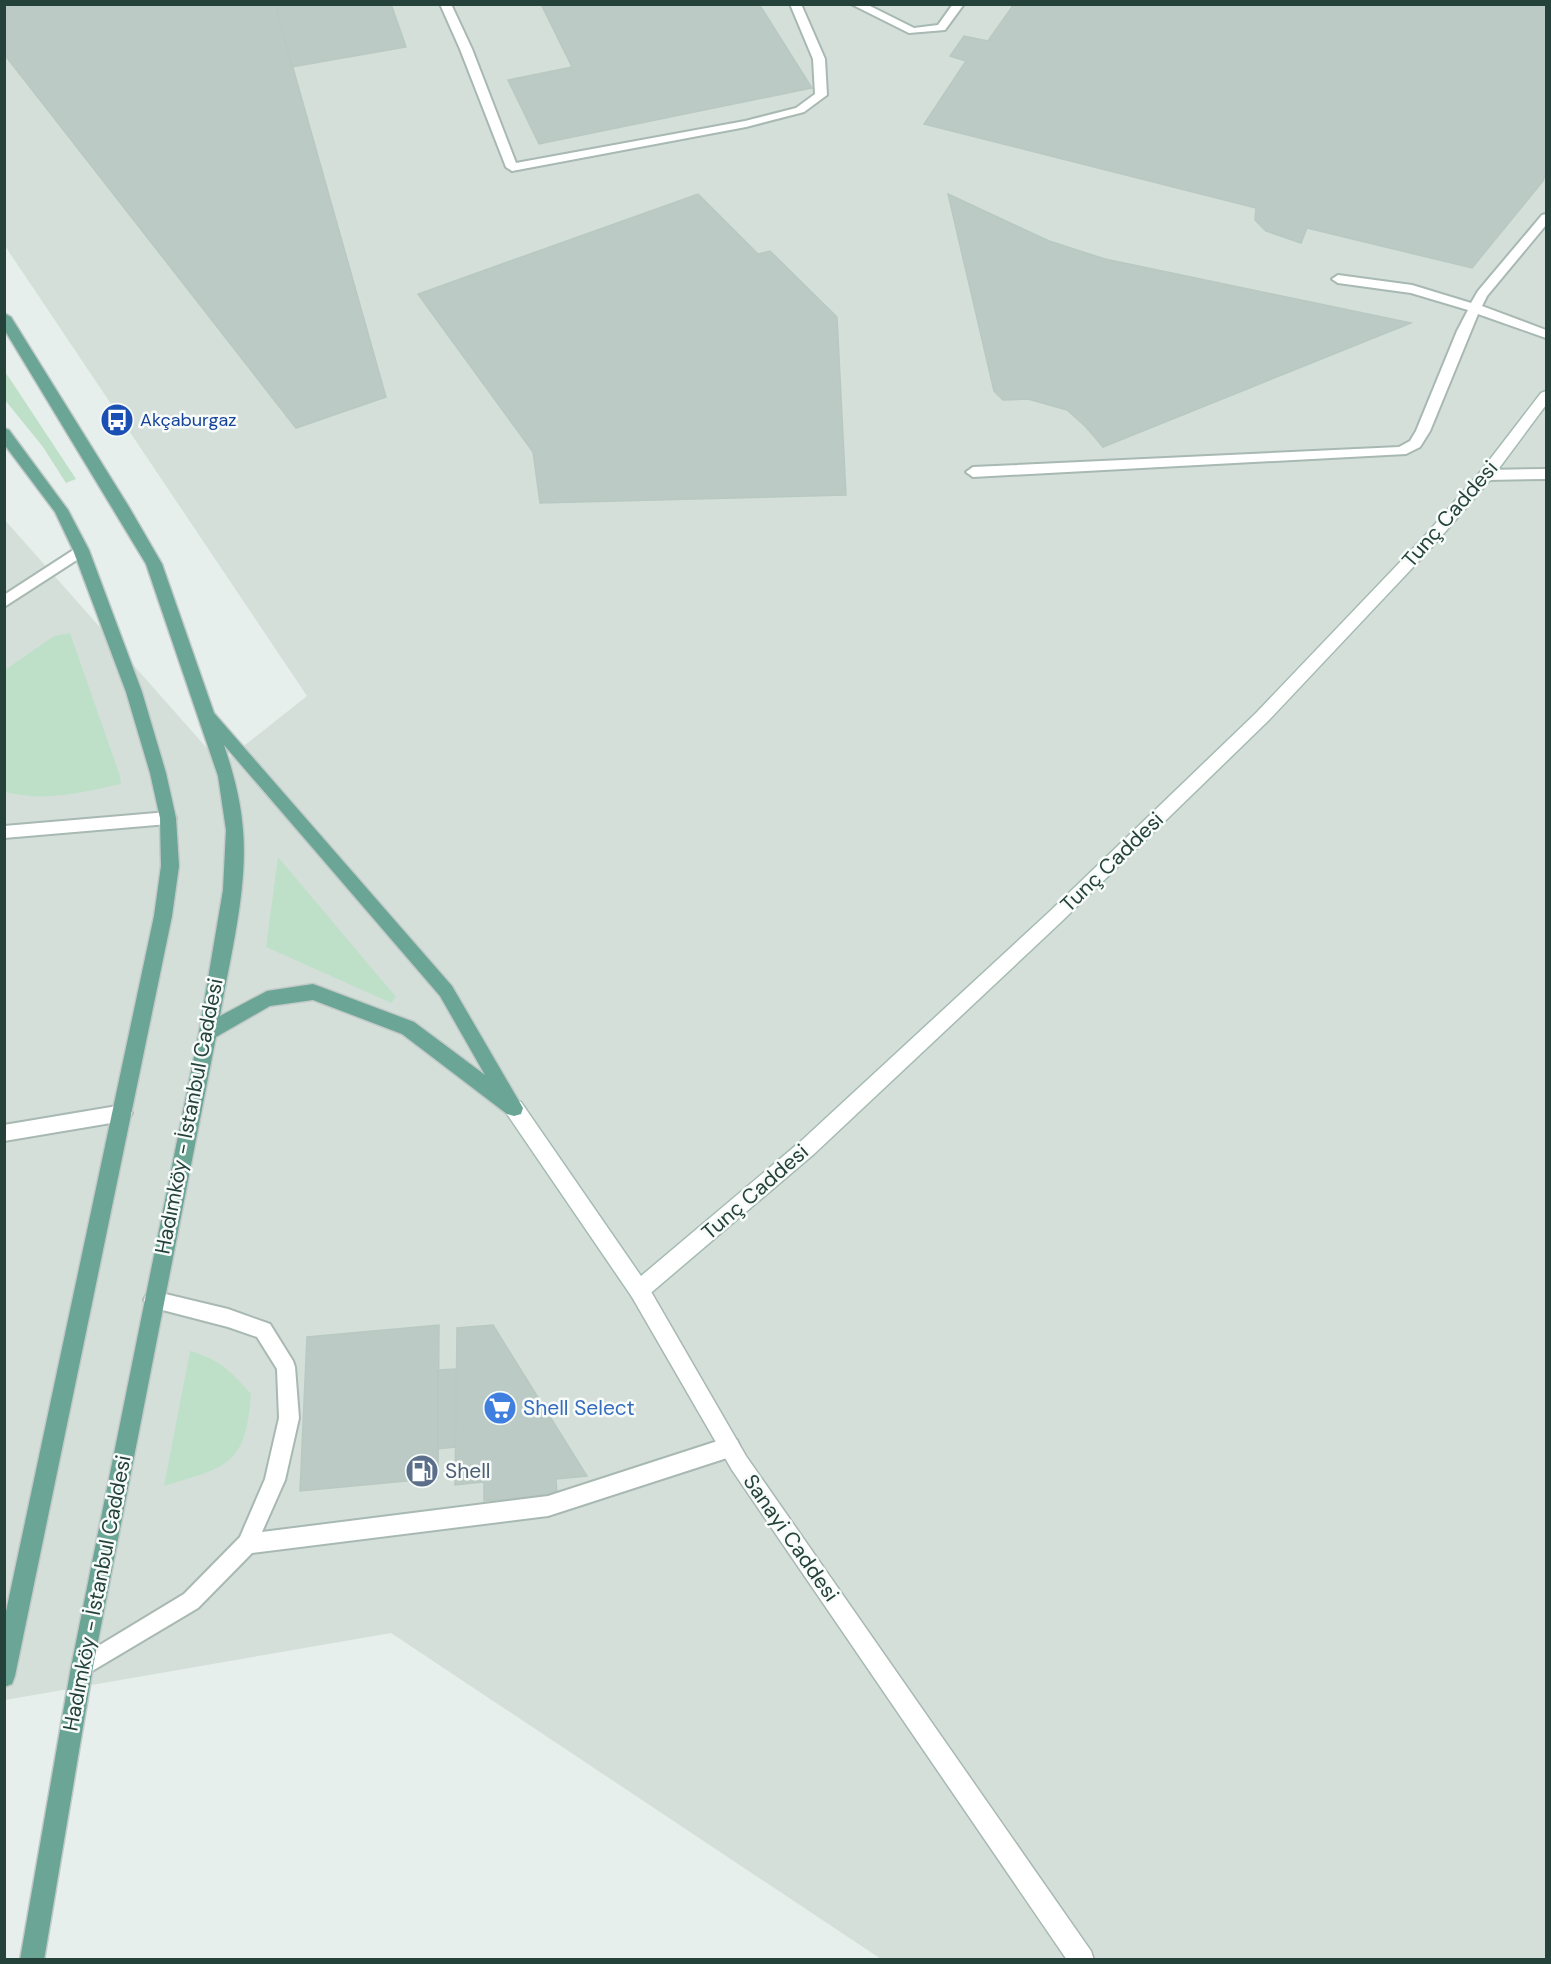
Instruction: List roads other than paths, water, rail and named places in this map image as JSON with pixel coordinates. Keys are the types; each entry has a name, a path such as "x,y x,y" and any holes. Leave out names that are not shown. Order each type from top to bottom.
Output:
{"main road":[{"name":"Hadımköy - İstanbul Caddesi","path":"4,317 124,511 153,564 226,776 236,830 232,890 208,1032 82,1667 32,1959"},
{"name":"Tunç Caddesi","path":"639,1290 807,1148 1062,910 1262,717 1428,542 1486,475 1546,396"},
{"path":"4,433 61,510 81,549 134,692 158,773 168,818 170,866 163,916 123,1113 12,1610 4,1676"},
{"path":"206,713 446,991 514,1108"},
{"path":"208,1032 267,999 313,992 408,1028 514,1108"},
{"name":"Sanayi Caddesi","path":"514,1108 639,1290 752,1483 1082,1959"}],"lane":[{"path":"445,4 466,49 512,167 746,124 800,110 821,95 819,59 795,4"},
{"path":"856,4 913,31 941,28 959,4"},
{"path":"973,472 1401,451 1415,444 1423,431 1482,294 1546,218"},
{"path":"1338,279 1412,289 1475,308 1546,334"},
{"path":"1486,475 1546,474"},
{"path":"4,602 81,549"},
{"path":"4,832 168,818"},
{"path":"4,1133 123,1113"},
{"path":"82,1667 191,1601 247,1544 275,1480 289,1418 286,1367 263,1330 228,1318 153,1300"},
{"path":"247,1544 548,1506 730,1448"}],"place":[{"name":"Akçaburgaz","path":"117,420"},
{"name":"Shell Select","path":"500,1408"},
{"name":"Shell","path":"422,1471"}]}
